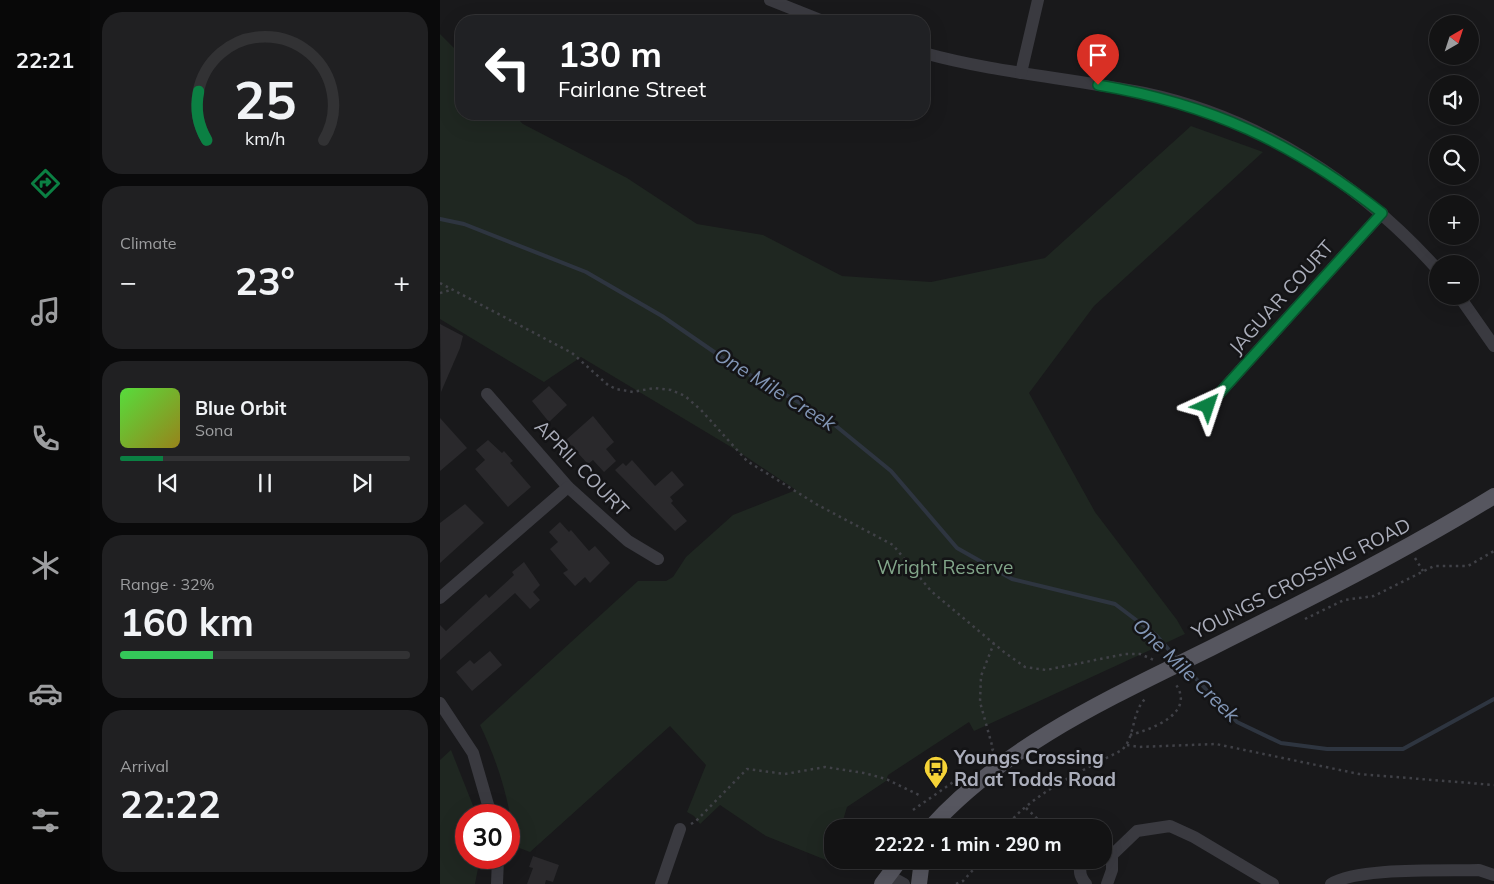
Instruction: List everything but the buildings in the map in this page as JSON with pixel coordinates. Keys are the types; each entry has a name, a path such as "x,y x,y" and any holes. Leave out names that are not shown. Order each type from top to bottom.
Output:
{"main road":[{"name":"YOUNGS CROSSING ROAD","path":"938,819 946,810 1015,755 1062,724 1160,671 1218,644 1409,545 1494,496"},
{"path":"885,880 893,869"},
{"path":"919,884 921,869"}],"street":[{"path":"770,0 809,15"},
{"path":"1021,73 1038,0"},
{"path":"930,54 1021,73 1145,94 1210,113 1263,135 1295,152 1345,185 1382,213 1429,261"},
{"name":"JAGUAR COURT","path":"1208,406 1382,213"},
{"path":"1465,305 1494,346"},
{"name":"APRIL COURT","path":"487,394 568,487 628,542 658,559"},
{"path":"440,598 568,487"},
{"path":"440,703 473,754 488,804"},
{"path":"1112,850 1138,831 1170,826 1194,837 1273,884"},
{"path":"661,884 680,829"},
{"path":"497,884 498,869"},
{"path":"1081,869 1080,873 1086,884"},
{"path":"1106,884 1112,869"},
{"path":"1330,884 1341,877 1365,874 1479,870 1494,875"},
{"path":"885,880 904,884"}],"path":[{"path":"440,283 572,353 608,385 616,389 634,392 654,388 671,390 685,396 701,410 748,461 816,504 893,545 931,591 1025,667 1046,670 1126,654 1140,654 1179,689 1180,706 1172,717 1130,736"},
{"path":"440,293 451,290"},
{"path":"1302,620 1344,600 1374,596 1438,565 1468,566 1494,551"},
{"path":"1415,556 1423,571"},
{"path":"985,760 993,749 980,702 981,676 994,643"},
{"path":"1012,819 1061,783 1127,745 1139,705 1151,693"},
{"path":"1127,745 1139,748 1216,744 1359,774 1494,785"},
{"path":"680,829 696,821 747,769 784,774 825,767 864,773 886,779 919,796"},
{"path":"912,810 969,771"},
{"path":"1026,808 1038,819"},
{"path":"956,884 963,881 974,869"}],"green space":[{"name":"Wright Reserve","path":"440,34 455,49 455,120 519,120 523,124 627,178 697,224 763,235 842,276 931,282 1045,258 1191,126 1263,152 1094,306 1029,393 1095,512 1177,620 1185,634 974,731 969,722 888,775 886,781 847,807 843,819 824,819 824,859 766,836 720,805 700,824 694,816 687,812 706,765 670,726 530,852 520,848 520,804 508,804 503,784 480,725 638,581 666,581 673,577 686,557 733,515 796,490 736,450 581,357 544,382 440,319"},
{"path":"451,750 472,804 455,804 455,869 478,869 475,884 440,884 440,760"}],"waterway":[{"name":"One Mile Creek","path":"440,219 464,224 586,272 662,316 736,367 825,417 891,471 957,548 1012,579 1115,604 1156,635 1177,659"},
{"name":"One Mile Creek","path":"1184,666 1237,722 1281,743 1327,749 1403,749 1494,699"}],"place":[{"name":"Youngs Crossing Rd at Todds Road","path":"936,789"}],"route":[{"path":"1098,85 1181,103 1263,135 1324,170 1382,213 1208,406"}]}
